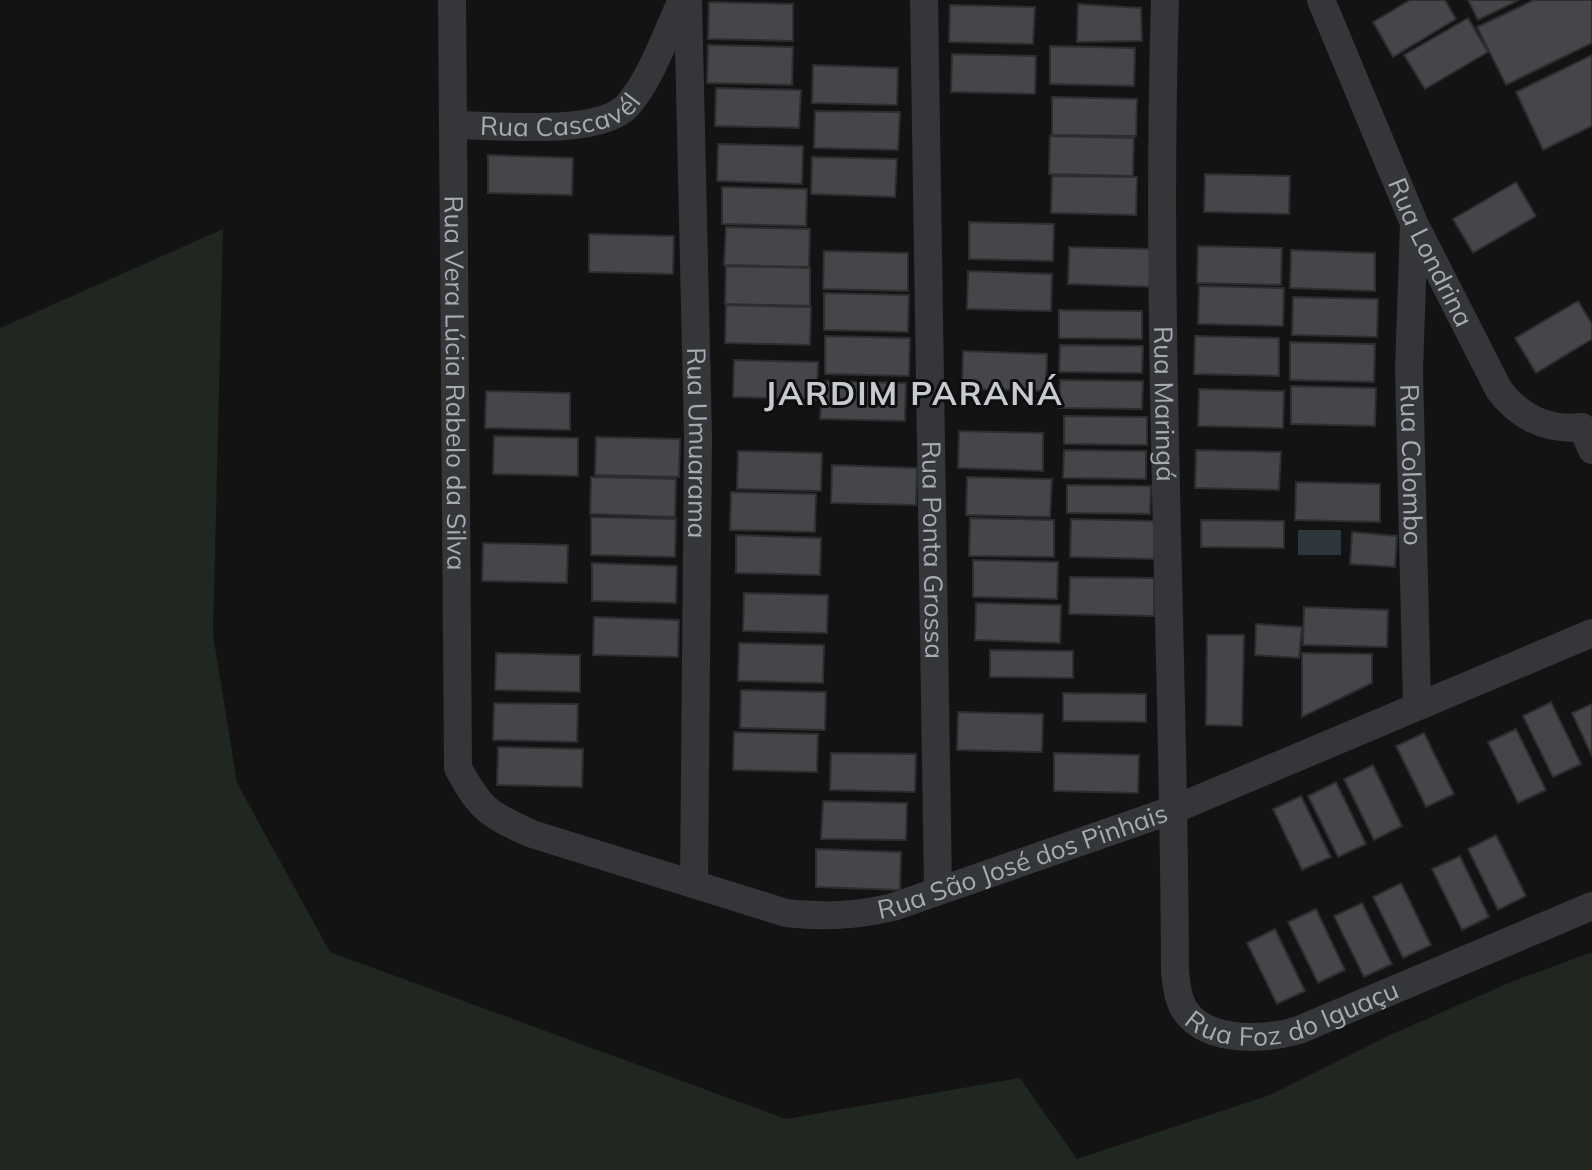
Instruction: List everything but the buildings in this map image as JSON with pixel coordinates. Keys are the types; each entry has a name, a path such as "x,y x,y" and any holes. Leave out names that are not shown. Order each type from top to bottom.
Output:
{"street":[{"name":"Rua Vera Lúcia Rabelo da Silva","path":"452,0 458,768"},
{"name":"Rua Cascavél","path":"455,125 585,125 609,119 627,106 640,87 682,0"},
{"name":"Rua Umuarama","path":"688,0 698,437 694,884"},
{"name":"Rua Ponta Grossa","path":"924,0 937,890"},
{"name":"Rua Maringá","path":"1165,0 1162,85 1164,303 1175,809"},
{"name":"Rua Londrina","path":"1321,0 1414,223 1508,402 1538,423 1589,433"},
{"name":"Rua Colombo","path":"1414,223 1409,370 1417,705"},
{"name":"Rua São José dos Pinhais","path":"458,768 475,801 497,819 532,834 786,914 828,918 892,907 1175,809 1592,633"},
{"name":"Rua Foz do Iguaçu","path":"1175,809 1175,972 1180,1002 1196,1021 1220,1033 1273,1038 1299,1030 1592,906"}],"shaded area":[{"path":"223,229 213,634 237,783 330,952 786,1119 1020,1078 1077,1159 1270,1095 1390,1035 1511,982 1592,952 1592,1170 0,1170 0,328"},
{"path":"1298,530 1341,530 1341,555 1298,555"}],"district":[{"name":"JARDIM PARANÁ","path":"914,393"}]}
